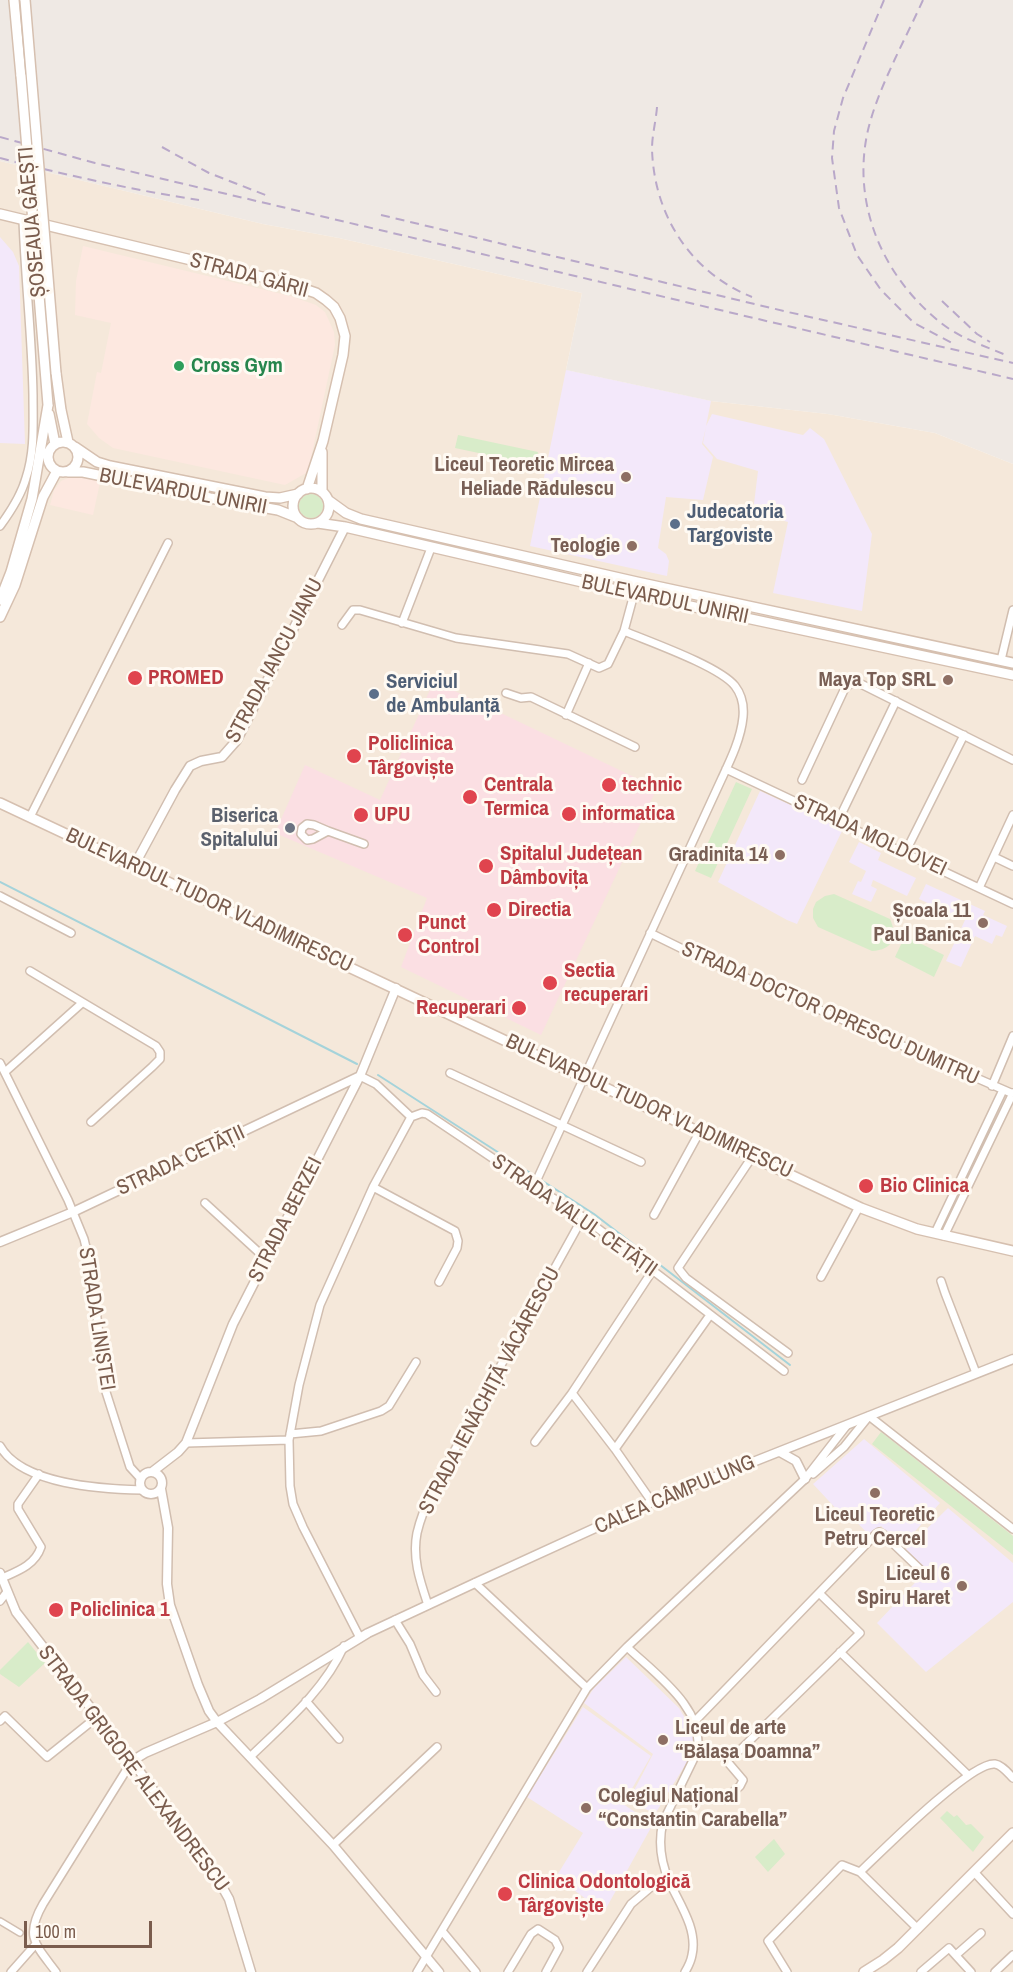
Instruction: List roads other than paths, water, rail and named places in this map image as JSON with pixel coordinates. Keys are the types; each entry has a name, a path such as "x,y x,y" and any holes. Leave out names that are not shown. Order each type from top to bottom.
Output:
{"main road":[{"name":"ȘOSEAUA GĂEȘTI","path":"14,0 48,405 55,444"},
{"name":"ȘOSEAUA GĂEȘTI","path":"25,0 60,403 71,444"},
{"name":"STRADA GĂRII","path":"0,214 287,283 316,293 334,307 345,336 343,355 322,444 307,489"},
{"path":"0,600 11,572 32,499 48,405"},
{"path":"32,499 48,461 48,452 55,444 62,441 71,444 78,454 78,461 68,472 57,471 48,461"},
{"name":"BULEVARDUL UNIRII","path":"71,444 99,463 138,472 265,497 280,498 298,494"},
{"name":"STRADA GĂRII","path":"322,444 325,496"},
{"path":"0,618 15,585 43,497 57,471"},
{"name":"BULEVARDUL UNIRII","path":"68,472 83,472 278,510 298,518"},
{"path":"307,489 315,489 325,496 328,513 318,523 306,523 298,518 293,506 298,494 307,489"},
{"name":"BULEVARDUL UNIRII","path":"325,496 343,511 356,517 434,536 1013,663"},
{"name":"BULEVARDUL UNIRII","path":"318,523 345,527 634,594 1013,675"},
{"path":"431,548 434,536"},
{"path":"520,568 523,556"},
{"path":"634,594 637,582"},
{"path":"998,672 1001,660"},
{"name":"BULEVARDUL TUDOR VLADIMIRESCU","path":"0,803 859,1207 899,1223 939,1235 1013,1251"},
{"path":"864,1972 883,1960 918,1929 1013,1833"}],"street":[{"path":"0,526 21,493 33,446 33,367 23,220"},
{"name":"STRADA IANCU JIANU","path":"134,866 190,766 222,757 237,741 345,527"},
{"path":"30,818 168,543"},
{"path":"402,623 431,548"},
{"path":"342,626 353,610 360,610 456,638 568,654 600,668 606,667 624,630 634,594"},
{"path":"1001,660 1013,610"},
{"path":"534,1186 726,769 744,716 743,704 735,686 725,677 706,666 624,630"},
{"path":"566,715 589,663"},
{"path":"802,780 845,688 850,684 859,683 1013,760"},
{"path":"506,693 520,698 531,697 635,747"},
{"path":"838,821 896,701"},
{"path":"905,853 964,735"},
{"name":"STRADA MOLDOVEI","path":"726,769 1013,904"},
{"path":"979,888 1013,815"},
{"path":"328,831 364,844"},
{"path":"994,857 1013,866"},
{"path":"1,897 71,933"},
{"name":"STRADA DOCTOR OPRESCU DUMITRU","path":"650,933 703,959 1012,1093"},
{"path":"30,971 156,1046 160,1052 160,1059 91,1122"},
{"name":"STRADA BERZEI","path":"152,1472 186,1443 233,1324 360,1076 396,988"},
{"path":"5,1072 82,1003"},
{"path":"992,1086 1013,1036"},
{"name":"STRADA LINIȘTEI","path":"0,1063 84,1239 89,1257 106,1392 130,1467 143,1486"},
{"path":"450,1073 641,1162"},
{"path":"360,1076 376,1084 411,1117 374,1187 320,1305 307,1352 290,1437 290,1486 293,1504 360,1638"},
{"name":"STRADA CETĂȚII","path":"0,1242 73,1212 360,1076"},
{"path":"939,1235 1002,1090"},
{"path":"939,1235 1012,1093"},
{"name":"STRADA VALUL CETĂȚII","path":"411,1117 422,1113 427,1114 583,1217 784,1371"},
{"path":"654,1215 699,1133"},
{"name":"STRADA VALUL CETĂȚII","path":"752,1157 679,1264 680,1271 686,1278 788,1353"},
{"path":"374,1187 454,1231 458,1241 457,1248 439,1282"},
{"path":"205,1203 266,1259"},
{"path":"821,1277 859,1207"},
{"name":"STRADA IENĂCHIȚĂ VĂCĂRESCU","path":"428,1605 418,1575 416,1552 417,1534 422,1518 459,1442 583,1217"},
{"path":"535,1442 572,1393 653,1270"},
{"path":"941,1281 976,1373"},
{"path":"615,1449 710,1315"},
{"name":"CALEA CÂMPULUNG","path":"132,1761 216,1722 395,1620 652,1502 1013,1359"},
{"path":"186,1443 290,1437 321,1431 381,1411 389,1406 416,1362"},
{"path":"572,1393 652,1502"},
{"path":"417,1972 587,1688 627,1647 805,1479 844,1447 870,1416 1013,1529"},
{"path":"805,1479 847,1425"},
{"path":"0,1446 13,1460 52,1479 95,1488 128,1489 143,1486 155,1494 161,1484"},
{"name":"STRADA BERZEI","path":"161,1484 178,1452"},
{"path":"780,1452 796,1461 805,1479"},
{"path":"165,1514 143,1486 145,1474 152,1472 158,1475 161,1484 168,1536 167,1584 170,1605 201,1693 216,1722 333,1845 439,1972"},
{"path":"1,1576 27,1566 38,1557 41,1547 18,1509 18,1504 39,1474"},
{"path":"694,1721 879,1532 927,1576"},
{"name":"STRADA GRIGORE ALEXANDRESCU","path":"1,1576 16,1612 132,1761 223,1888 233,1912 251,1972"},
{"path":"475,1583 587,1688"},
{"path":"0,1601 7,1592"},
{"path":"698,1746 720,1753 738,1751 860,1633 819,1593"},
{"path":"395,1620 410,1644 423,1675 436,1692"},
{"path":"250,1757 306,1701 329,1674 344,1647"},
{"path":"627,1647 685,1704 694,1721 698,1746 663,1822 660,1834 660,1847 669,1880 688,1920 692,1934 692,1957 685,1972"},
{"path":"840,1652 968,1775"},
{"path":"306,1701 339,1739"},
{"path":"0,1721 5,1716 46,1756 97,1717"},
{"path":"333,1845 437,1747"},
{"path":"720,1753 742,1780 740,1786 724,1800"},
{"path":"56,1972 35,1945 33,1928 37,1914 132,1761"},
{"path":"860,1872 968,1775 994,1764 1003,1767 1013,1778"},
{"path":"787,1972 768,1941 842,1865 860,1872 918,1929"},
{"path":"975,1873 1012,1911"},
{"path":"587,1972 631,1904 651,1887 669,1880"},
{"path":"0,1921 20,1933"},
{"path":"508,1972 531,1934 538,1929 555,1940 559,1948 546,1972"},
{"path":"442,1931 476,1972"},
{"path":"956,1956 981,1933"},
{"path":"11,1972 35,1945"},
{"path":"921,1972 949,1948 971,1972"},
{"path":"995,1972 1013,1955"}],"waterway":[{"path":"0,882 357,1064"},
{"path":"378,1075 594,1214 790,1365"}],"railway":[{"path":"884,0 843,98 834,131 832,158 839,208 857,255 881,290 914,323 956,345"},
{"path":"923,0 872,114 864,158 864,185 868,211 876,237 888,261 903,284 921,305 956,333 1006,355"},
{"path":"657,107 652,144 654,173 668,218 694,257 710,273 752,297"},
{"path":"0,137 95,163 1013,379"},
{"path":"162,147 209,173 268,196"},
{"path":"0,158 99,182 199,200"},
{"path":"381,215 1013,363"},
{"path":"942,301 977,334 990,342"}],"place":[{"name":"Cross Gym","path":"179,366"},
{"name":"Liceul Teoretic Mircea Heliade Rădulescu","path":"626,477"},
{"name":"Judecatoria Targoviste","path":"675,524"},
{"name":"Teologie","path":"632,546"},
{"name":"PROMED","path":"135,678"},
{"name":"Maya Top SRL","path":"948,680"},
{"name":"Serviciul de Ambulanță","path":"374,694"},
{"name":"Policlinica Târgoviște","path":"354,756"},
{"name":"technic","path":"609,785"},
{"name":"Centrala Termica","path":"470,797"},
{"name":"informatica","path":"569,814"},
{"name":"UPU","path":"361,815"},
{"name":"Biserica Spitalului","path":"290,828"},
{"name":"Gradinita 14","path":"780,855"},
{"name":"Spitalul Județean Dâmbovița","path":"486,866"},
{"name":"Directia","path":"494,910"},
{"name":"Școala 11 Paul Banica","path":"983,923"},
{"name":"Punct Control","path":"405,935"},
{"name":"Sectia recuperari","path":"550,983"},
{"name":"Recuperari","path":"519,1008"},
{"name":"Bio Clinica","path":"866,1186"},
{"name":"Liceul Teoretic Petru Cercel","path":"875,1493"},
{"name":"Liceul 6 Spiru Haret","path":"962,1586"},
{"name":"Policlinica 1","path":"56,1610"},
{"name":"Liceul de arte “Bălașa Doamna”","path":"663,1740"},
{"name":"Colegiul Național “Constantin Carabella”","path":"586,1808"},
{"name":"Clinica Odontologică Târgoviște","path":"505,1894"}]}
